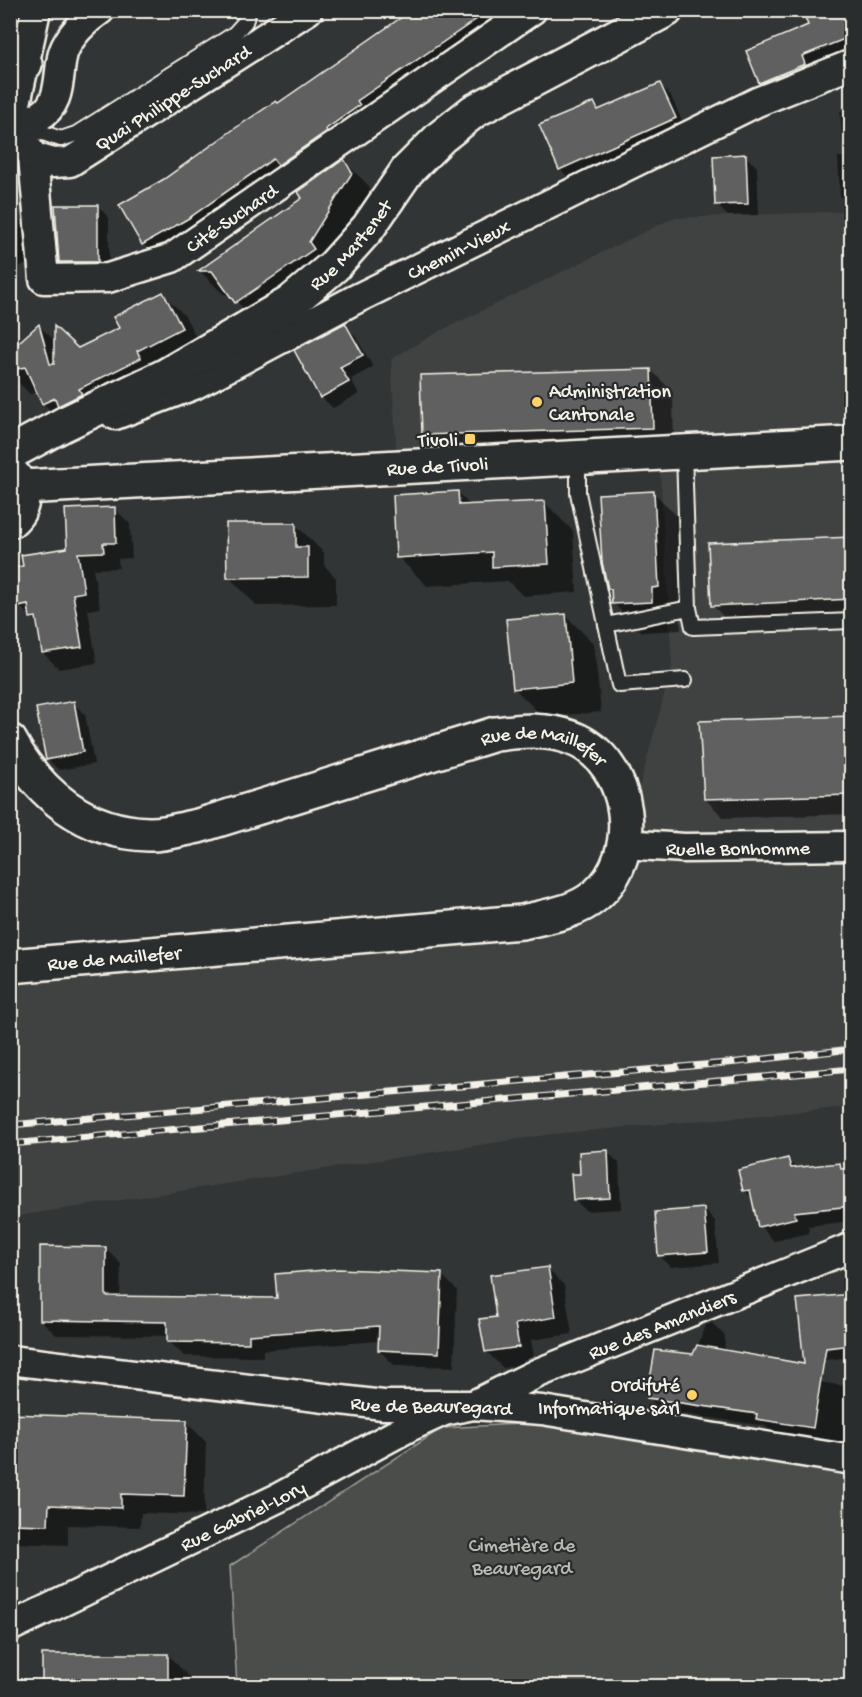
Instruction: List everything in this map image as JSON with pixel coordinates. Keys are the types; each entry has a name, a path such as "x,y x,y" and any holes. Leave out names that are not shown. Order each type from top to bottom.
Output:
{"street":[{"path":"36,10 17,54 11,122 38,118 51,106 60,87 63,54 73,35 100,10"},
{"name":"Quai Philippe-Suchard","path":"33,157 53,163 70,162 308,10"},
{"name":"Cité-Suchard","path":"11,122 33,157 44,279 108,278 172,258 532,10"},
{"name":"Rue Martenet","path":"10,453 64,424 165,376 290,303 334,266 368,228 407,171 474,111 666,10"},
{"name":"Chemin-Vieux","path":"64,424 88,424 194,385 354,300 757,102 852,64"},
{"name":"Rue de Tivoli","path":"16,480 578,458 852,443"},
{"path":"10,521 21,507 16,480"},
{"name":"Rue de Maillefer","path":"10,741 24,767 64,808 109,830 150,835 198,826 495,734 536,729 573,738 602,758 619,786 627,816 624,844 612,877 595,896 572,910 522,922 10,966"},
{"name":"Ruelle Bonhomme","path":"624,844 684,848 852,846"},
{"name":"Rue des Amandiers","path":"473,1405 538,1373 852,1247"},
{"name":"Rue de Beauregard","path":"10,1360 383,1405 473,1405 542,1410 852,1460"},
{"name":"Rue Gabriel-Lory","path":"10,1627 278,1498 409,1427 444,1411 473,1405"}],"lane":[{"path":"11,122 61,139 76,134 234,34 245,22 249,10"},
{"path":"684,453 689,608 693,627 852,621"},
{"path":"578,458 578,493 619,686 685,680"},
{"path":"606,624 689,608"}],"shaded area":[{"path":"851,211 851,1107 552,1134 11,1217 11,966 572,910 624,844 672,666 660,468 398,479 391,359 440,331 673,218"}],"green space":[{"name":"Cimetière de Beauregard","path":"538,1423 851,1470 851,1686 237,1686 230,1566 442,1428"}],"building":[{"path":"412,10 490,10 357,101 360,105 278,165 273,159 189,218 142,245 119,205 164,179 234,129 276,101 278,103"},
{"path":"802,10 852,10 852,36 802,56 805,64 759,83 746,51 808,25"},
{"path":"660,83 676,118 559,170 539,125 594,102 598,110"},
{"path":"746,154 748,204 715,205 713,156"},
{"path":"344,159 352,173 309,242 314,249 235,303 212,271 198,271 302,198 298,192"},
{"path":"55,205 98,205 98,262 59,262"},
{"path":"163,292 182,328 137,351 141,358 79,389 82,394 58,406 55,398 42,404 25,367 10,371 10,363 18,343 39,324 50,364 54,364 54,326 78,348 119,328 113,317"},
{"path":"345,323 363,355 340,367 349,382 320,398 294,350"},
{"name":"Administration Cantonale","path":"651,369 653,428 422,435 420,375"},
{"path":"458,491 459,505 545,501 549,564 492,567 492,552 396,558 393,495"},
{"path":"654,491 659,587 652,588 652,602 612,604 611,589 608,589 602,562 598,494"},
{"path":"115,507 116,543 103,543 104,552 78,553 84,592 73,594 82,647 42,653 36,617 30,618 28,605 18,607 12,568 23,566 21,555 67,548 65,509"},
{"path":"226,523 296,523 296,547 308,547 308,577 227,578"},
{"path":"852,537 852,599 711,606 708,543"},
{"path":"566,614 572,683 513,689 506,619"},
{"path":"74,701 83,752 46,760 36,708"},
{"path":"852,716 852,795 704,799 699,721"},
{"path":"608,1150 610,1198 573,1200 571,1174 580,1174 579,1152"},
{"path":"788,1158 791,1168 840,1163 841,1169 852,1168 852,1206 794,1212 796,1218 758,1227 750,1190 743,1191 738,1170"},
{"path":"704,1208 708,1252 658,1256 655,1212"},
{"path":"40,1246 106,1247 106,1296 277,1298 275,1274 338,1269 442,1273 439,1353 378,1350 379,1326 249,1335 249,1343 167,1342 167,1322 40,1320"},
{"path":"548,1267 556,1317 515,1324 519,1347 485,1352 479,1319 496,1317 490,1275"},
{"path":"852,1294 852,1345 826,1348 813,1428 756,1419 757,1414 647,1398 655,1350 693,1354 697,1345 804,1364 797,1299"},
{"path":"10,1414 187,1420 184,1496 121,1494 121,1508 49,1505 48,1525 10,1524"},
{"path":"42,1654 168,1654 168,1686 42,1686"}],"railway":[{"path":"10,1125 738,1062 852,1049"},
{"path":"10,1144 852,1069"}],"place":[{"name":"Administration Cantonale","path":"537,402"},
{"name":"Tivoli","path":"470,439"},
{"name":"Ordifuté Informatique sàrl","path":"692,1395"}]}
